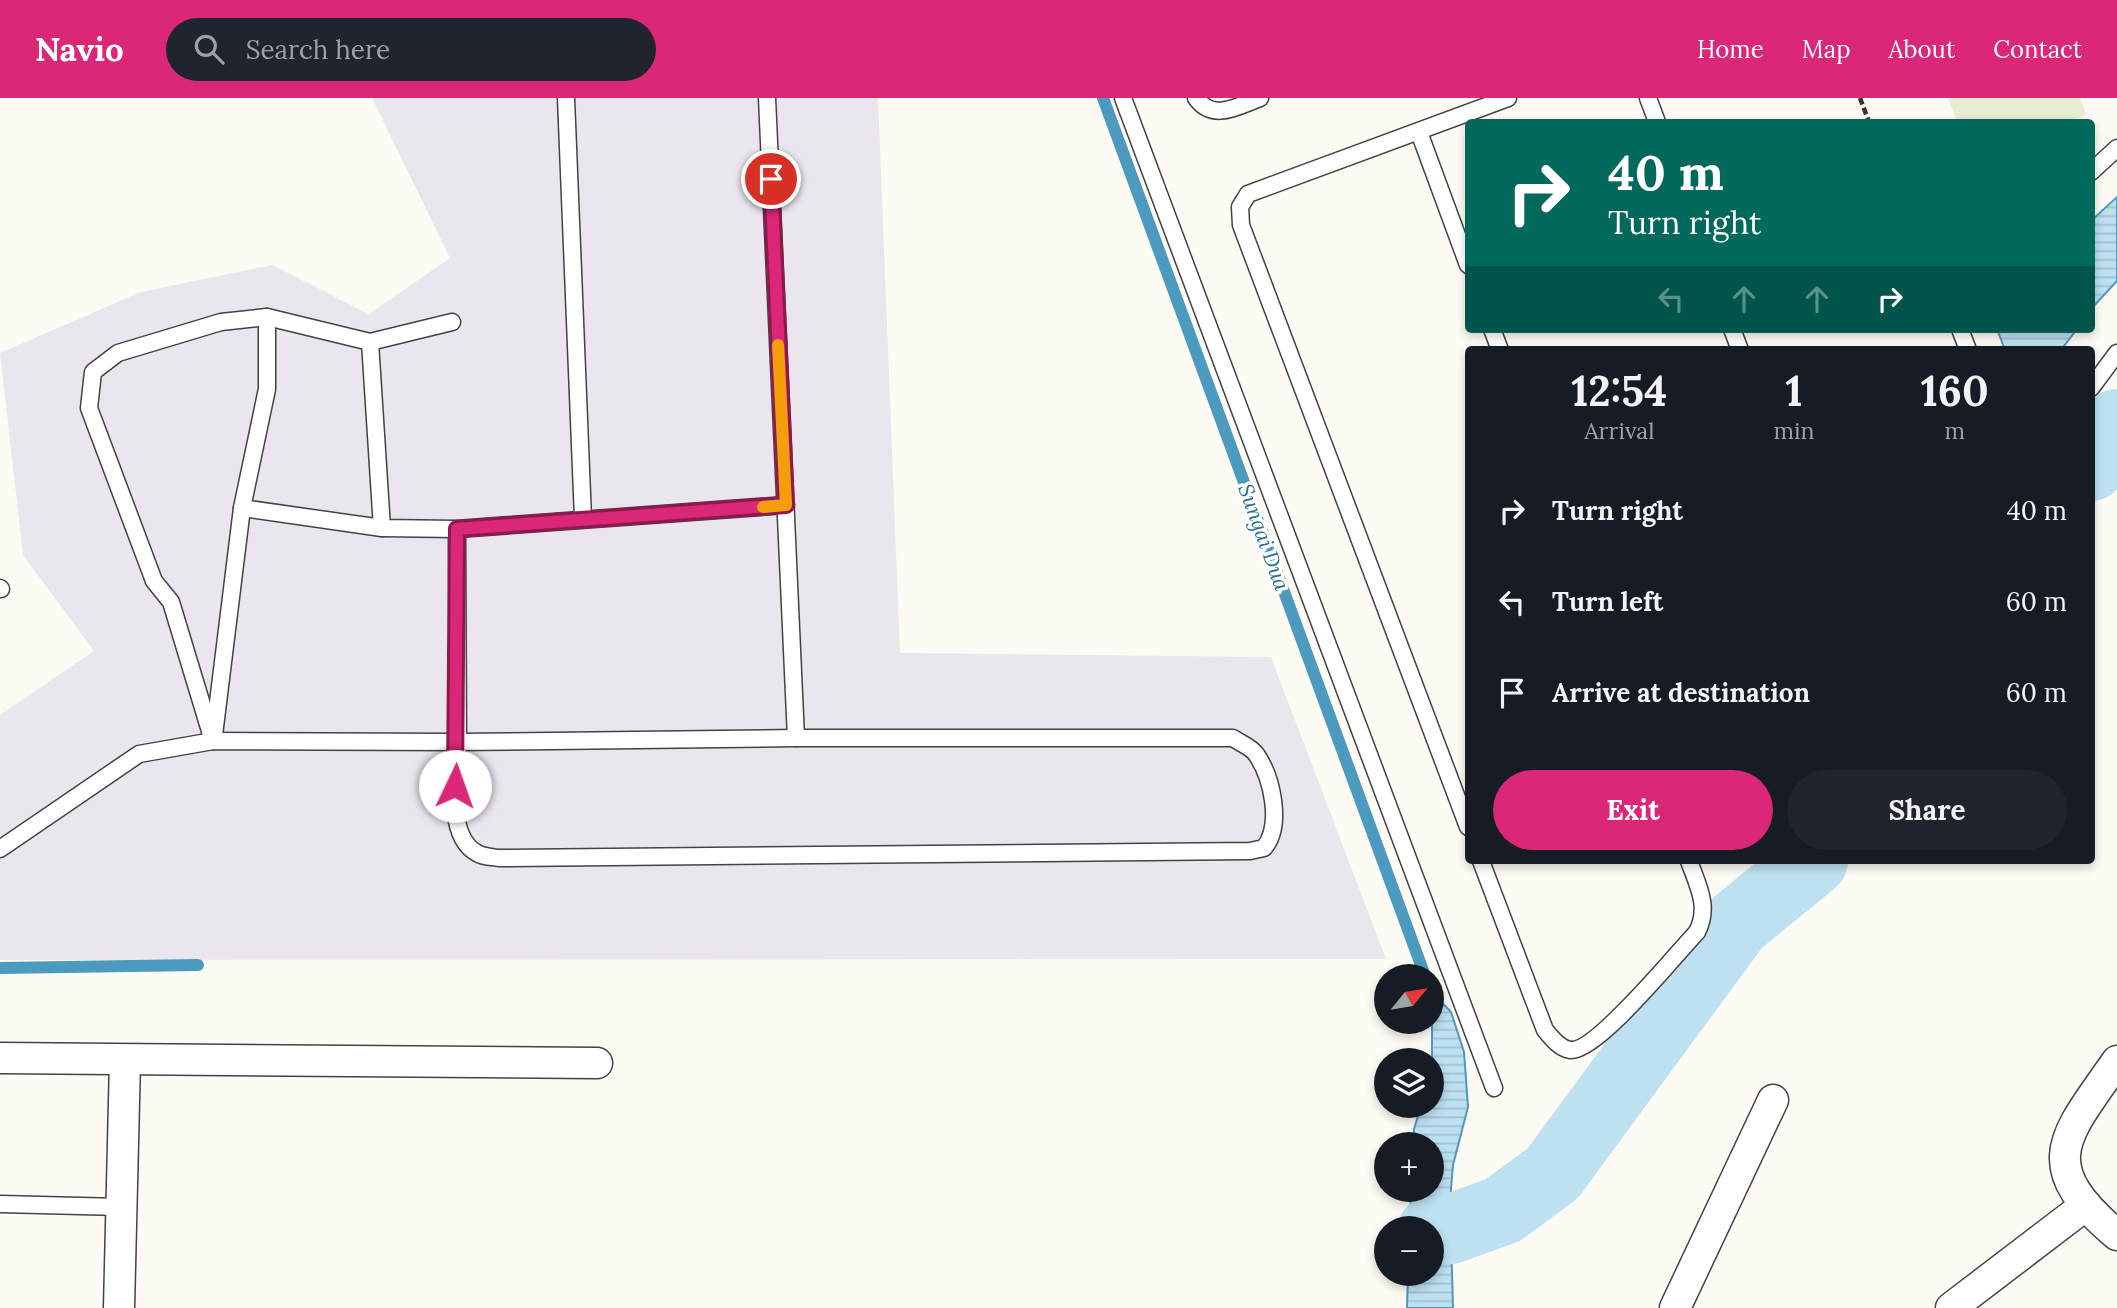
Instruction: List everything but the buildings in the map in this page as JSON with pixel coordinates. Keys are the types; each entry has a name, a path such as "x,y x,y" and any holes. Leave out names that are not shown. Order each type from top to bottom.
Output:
{"street":[{"path":"0,1058 597,1063"},
{"path":"119,1308 125,1060"},
{"path":"2117,1060 2072,1125 2064,1155 2068,1180 2086,1205 2117,1235"},
{"path":"1675,1308 1773,1100"},
{"path":"1951,1308 2086,1205"}],"lane":[{"path":"566,98 583,519"},
{"path":"767,98 796,738"},
{"path":"1123,98 1494,1088"},
{"path":"1196,98 1206,109 1218,113 1260,98"},
{"path":"1465,819 1241,225 1240,207 1248,194 1508,98"},
{"path":"1648,98 1656,119"},
{"path":"1419,132 1465,257"},
{"path":"2095,168 2117,148"},
{"path":"214,741 242,508 267,389 267,317"},
{"path":"214,741 171,602 154,581 89,408 93,372 118,353 221,322 267,317 370,342 452,322"},
{"path":"370,342 382,528"},
{"path":"2095,383 2117,353"},
{"path":"242,508 382,528 457,529 786,505"},
{"path":"0,849 139,754 214,741 458,742 796,738 1233,738 1254,751 1265,770 1276,824 1264,848 1251,851 499,858 476,853 462,835 454,808 458,742 457,529"},
{"path":"1482,864 1545,1030 1555,1042 1568,1050 1579,1049 1614,1025 1630,1003 1697,932 1704,919 1704,901 1690,864"},
{"path":"0,1204 121,1207"}],"path":[{"path":"1860,98 1868,119"}],"shaded area":[{"path":"372,98 878,98 900,653 1271,657 1386,959 0,960 0,715 94,651 23,555 0,353 141,292 272,265 369,314 450,258"}],"green space":[{"path":"1948,98 2080,98 2086,115 2075,119 1956,119"}],"water":[{"path":"2117,197 2117,281 2095,305 2095,217"},
{"path":"1999,333 2074,333 2064,346 2003,346"},
{"path":"1444,1005 1451,1012 1464,1052 1468,1107 1453,1165 1450,1201 1453,1308 1407,1308 1408,1286 1444,1286 1444,1216 1410,1216 1411,1202 1444,1202 1444,1132 1414,1132 1417,1118 1444,1118 1444,1048 1432,1048 1432,1034 1444,1034"}],"waterway":[{"name":"Sungai Dua","path":"1103,98 1421,964"},
{"path":"2095,460 2117,424"},
{"path":"1444,1230 1503,1210 1553,1173 1736,924 1809,864"},
{"path":"0,968 198,965"}],"slow traffic":[{"path":"763,507 786,505 778,345"}],"route":[{"path":"455,786 458,742 457,529 786,505 771,179"}]}
